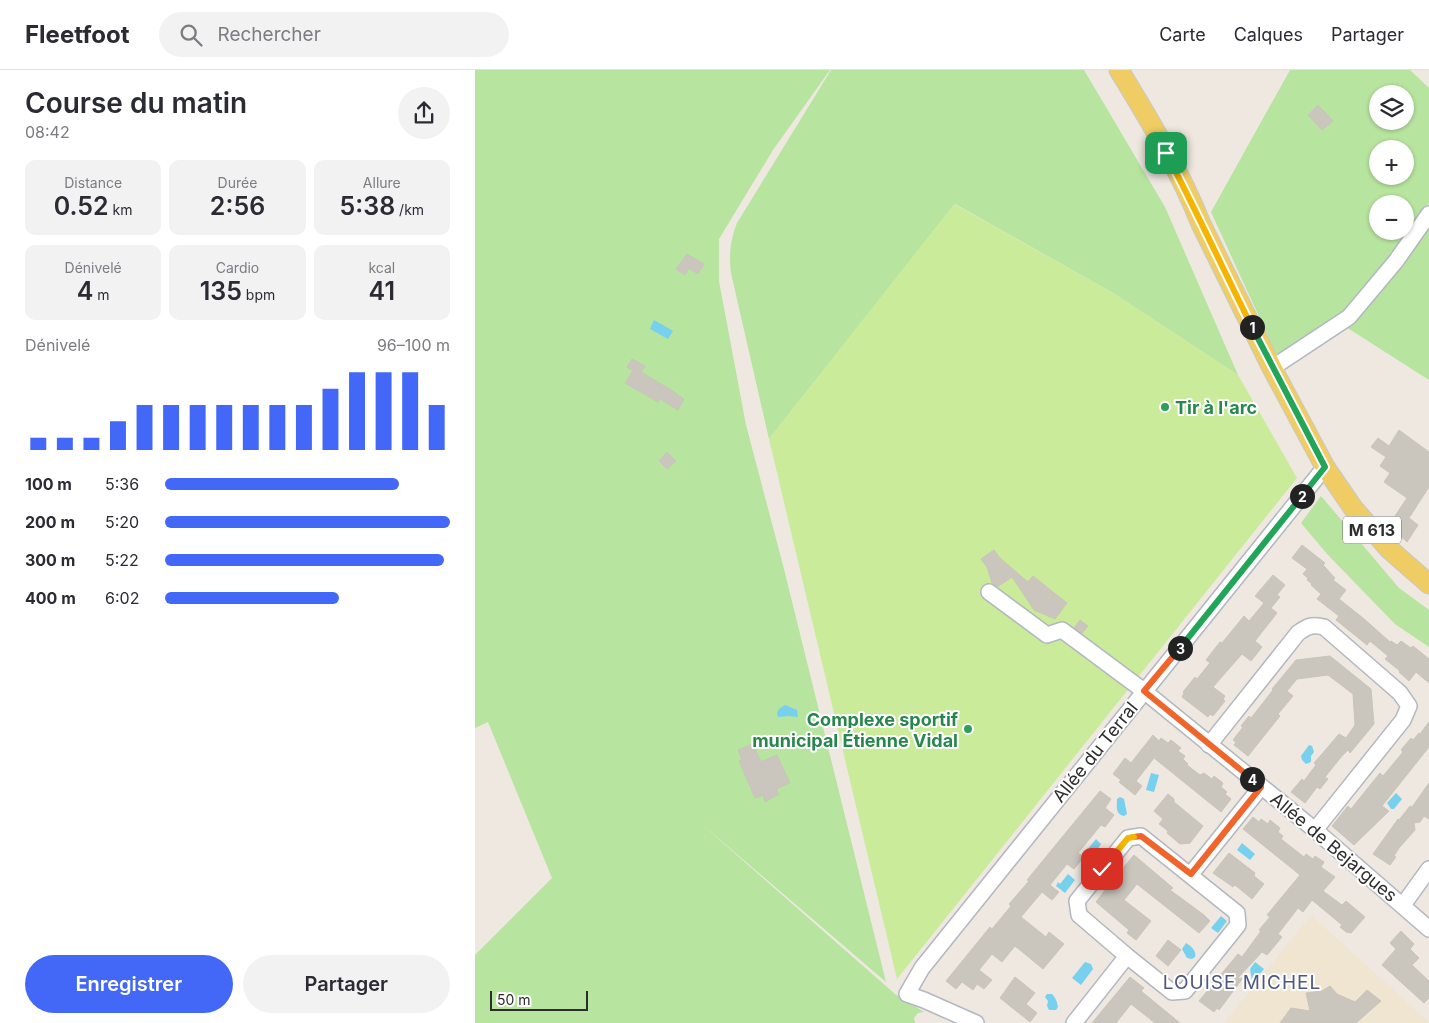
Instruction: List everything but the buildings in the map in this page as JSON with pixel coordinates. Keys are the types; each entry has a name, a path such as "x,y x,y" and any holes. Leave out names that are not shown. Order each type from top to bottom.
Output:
{"main road":[{"name":"M 613","path":"1119,70 1139,103 1192,202 1272,368 1325,467 1353,508 1389,549 1429,584"}],"street":[{"path":"1272,368 1349,316 1397,261 1429,214"},
{"name":"Allée du Terral","path":"976,1023 907,994 923,968 1325,467"},
{"name":"Allée de Bejargues","path":"989,592 1047,635 1062,630 1144,691 1315,830 1429,929"},
{"path":"1209,745 1298,633 1307,626 1324,627 1400,693 1409,706 1403,720 1315,830"},
{"path":"1191,874 1261,787"},
{"path":"1141,836 1191,874 1237,913 1238,925 1185,991 1172,992 1127,956 1079,915 1077,901 1128,838 1141,836"},
{"path":"1403,905 1429,869"},
{"path":"1074,1023 1127,956"}],"shaded area":[{"path":"1311,915 1397,993 1429,1023 1224,1023"}],"green space":[{"path":"475,70 830,70 773,150 719,239 719,281 746,425 784,569 886,982 698,821 895,994 924,1012 918,1013 914,1018 915,1023 475,1023 475,955 552,878 488,722 475,728"},
{"path":"831,70 1084,70 1165,207 1238,375 1113,293 955,204 769,439 731,273 731,242 737,223"},
{"path":"1290,70 1410,70 1429,88 1429,203 1414,223 1414,195 1369,195 1369,240 1401,240 1346,314 1279,360 1211,212"},
{"name":"Complexe sportif municipal Étienne Vidal","path":"954,204 1113,293 1238,375 1297,478 897,979 769,439"},
{"path":"1429,221 1429,380 1346,327"},
{"path":"1321,496 1399,588 1429,610 1429,647 1395,624 1328,555 1301,523"}],"water":[{"path":"654,320 673,331 668,339 650,329"},
{"path":"785,705 797,710 798,717 778,717 779,709"},
{"path":"1309,745 1312,746 1314,752 1311,756 1311,762 1306,764 1301,756"},
{"path":"1151,773 1159,775 1154,792 1146,790"},
{"path":"1396,793 1402,799 1394,809 1391,809 1387,803"},
{"path":"1120,797 1124,799 1127,814 1124,816 1117,809 1117,799"},
{"path":"1096,839 1101,844 1093,856 1086,851"},
{"path":"1242,843 1255,854 1250,860 1237,850"},
{"path":"1068,874 1075,880 1065,893 1056,886"},
{"path":"1221,916 1227,921 1218,933 1211,928"},
{"path":"1186,943 1192,947 1195,953 1195,957 1192,959 1187,958 1182,949"},
{"path":"1085,962 1091,964 1093,969 1081,985 1072,978"},
{"path":"1255,962 1264,969 1254,981 1252,980 1250,969"},
{"path":"1047,994 1052,994 1055,999 1058,1007 1056,1010 1049,1010 1047,1006 1048,1001 1045,997"}],"place":[{"name":"Tir à l'arc","path":"1165,407"},
{"name":"Complexe sportif municipal Étienne Vidal","path":"968,729"}],"district":[{"name":"LOUISE MICHEL","path":"1242,982"}],"route":[{"path":"1102,869 1128,838 1141,836 1191,874 1261,787 1144,691 1325,467 1272,368 1192,202 1166,153"}]}
